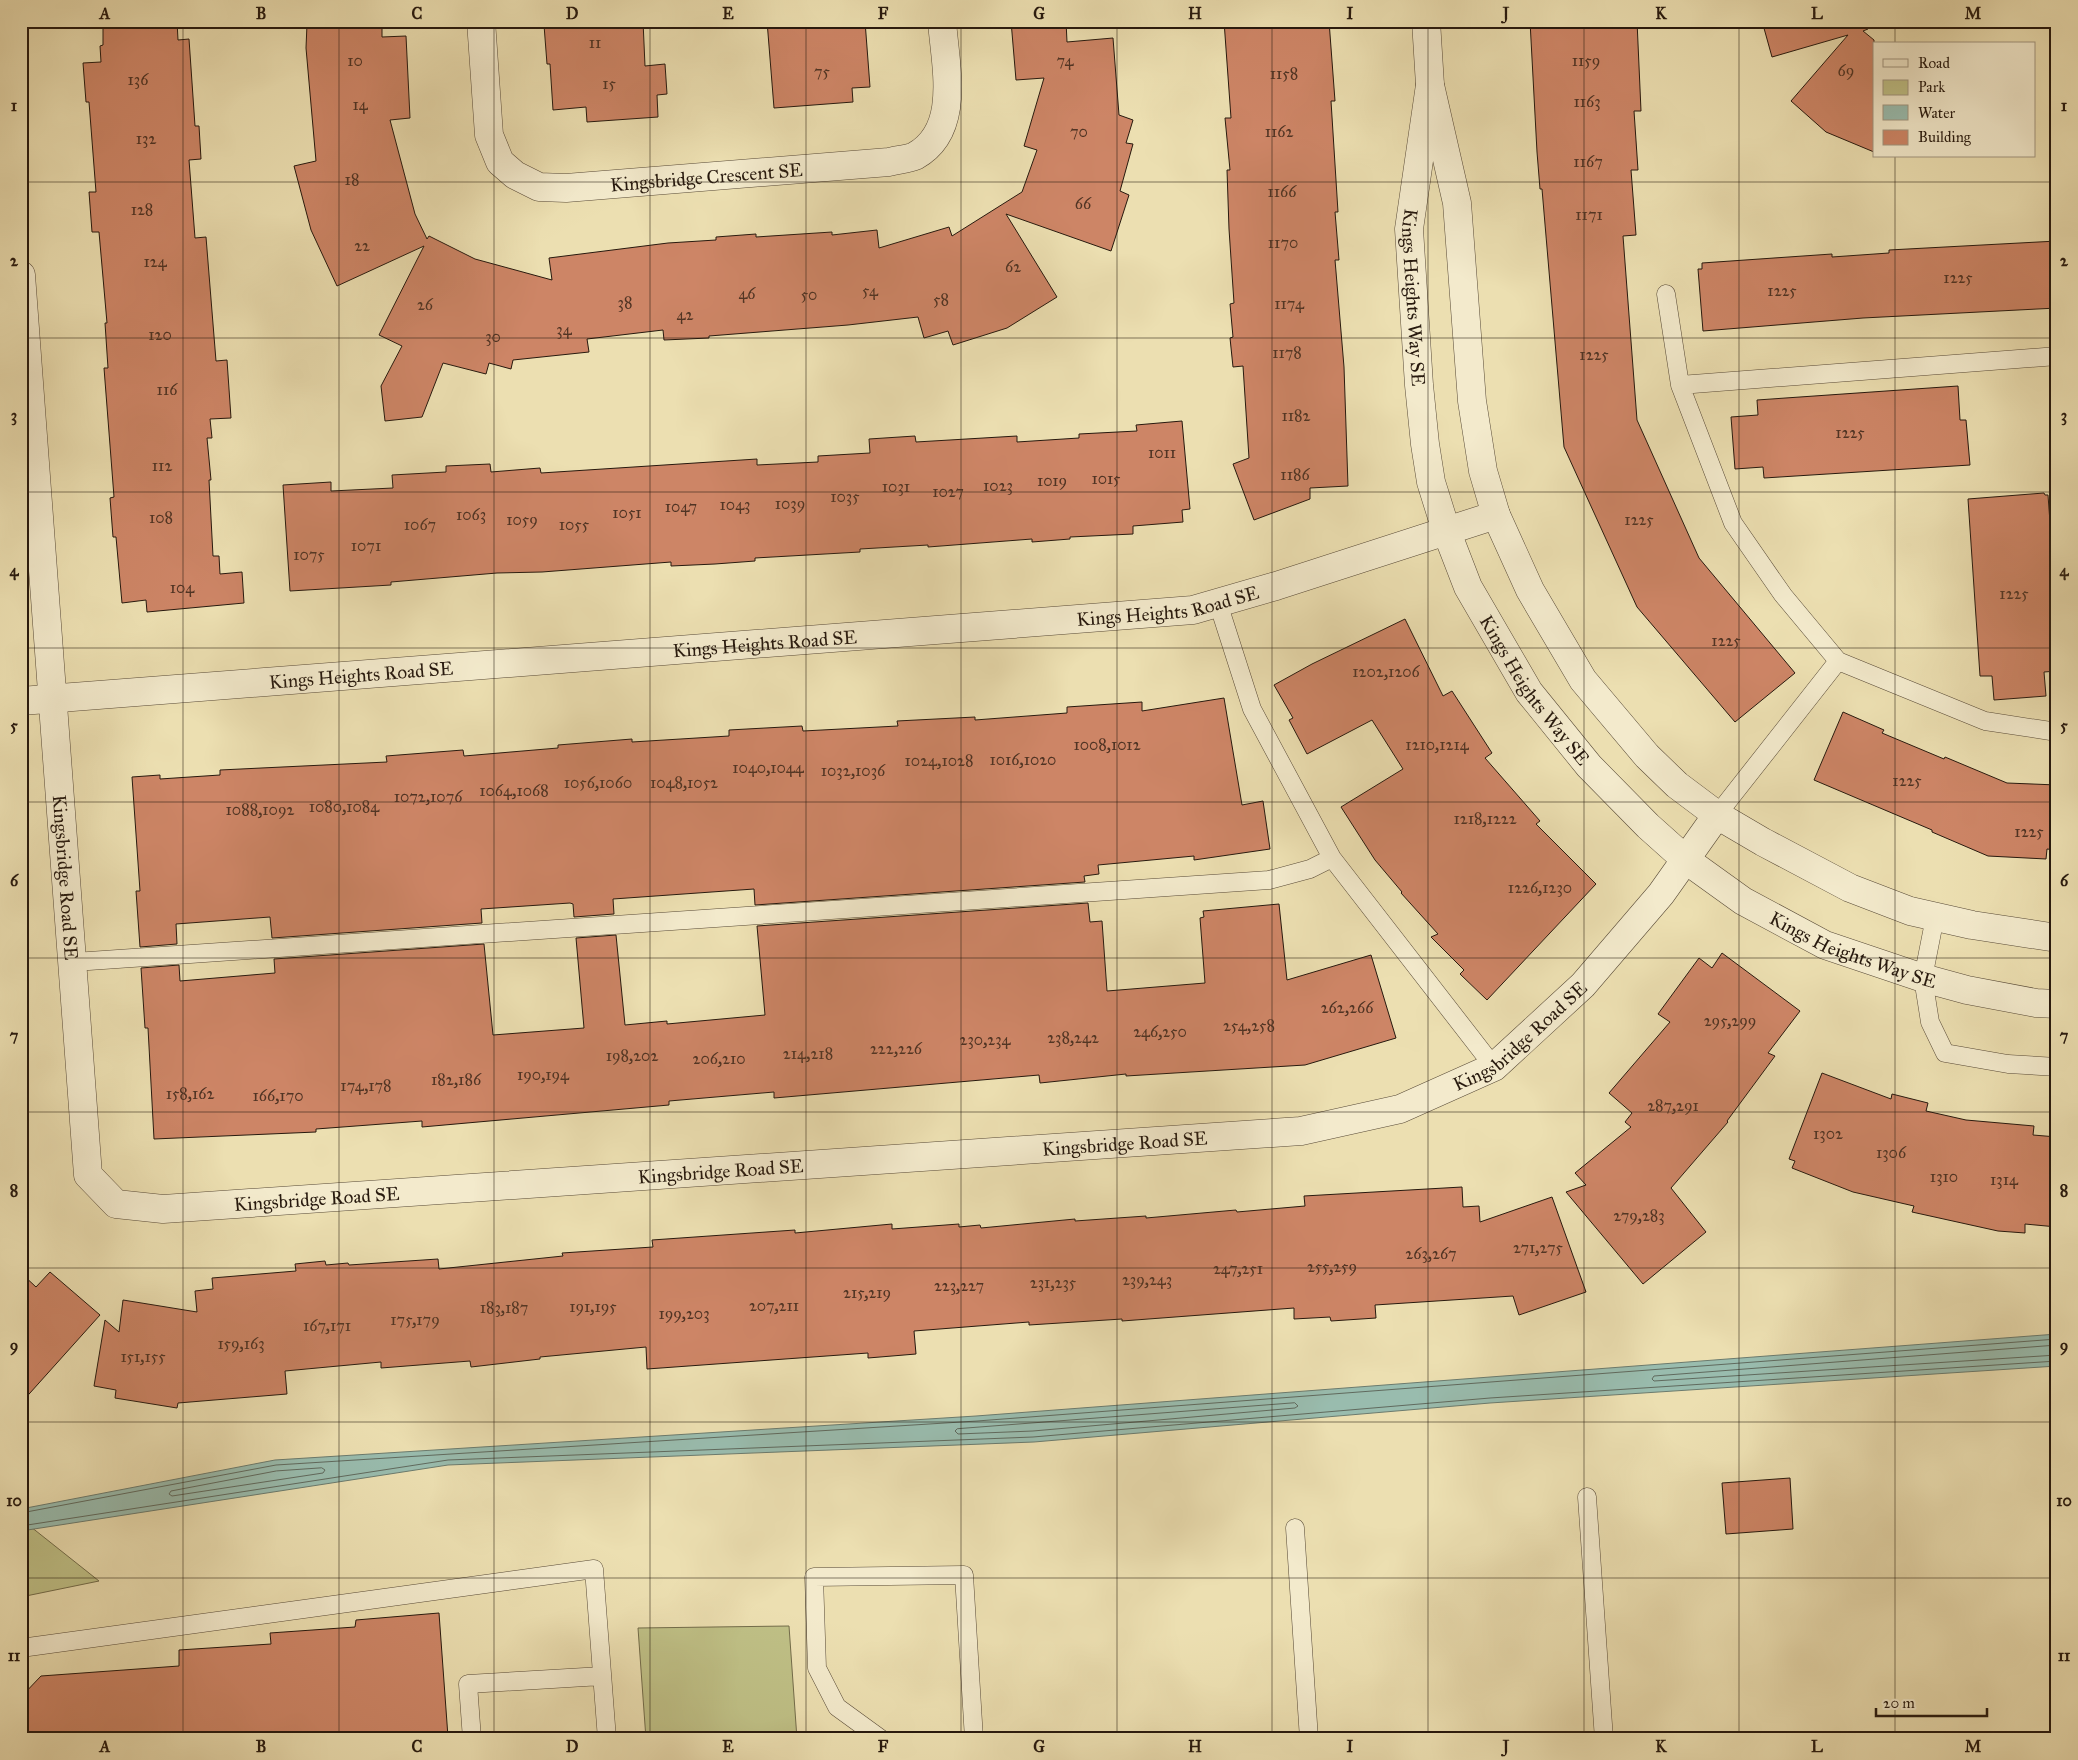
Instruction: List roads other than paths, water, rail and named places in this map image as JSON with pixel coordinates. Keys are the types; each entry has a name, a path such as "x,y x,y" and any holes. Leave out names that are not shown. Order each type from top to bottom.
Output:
{"street":[{"name":"Kingsbridge Crescent SE","path":"481,21 488,135 500,162 515,175 539,187 566,188 889,162 914,156 932,142 944,123 948,104 942,21"},
{"name":"Kings Heights Way SE","path":"1426,21 1430,86 1457,203 1472,401 1483,471 1496,515 1530,590 1583,680 1647,756 1677,785 1717,815 1763,842 1850,888 1910,911 2035,936 2057,938"},
{"name":"Kings Heights Way SE","path":"1430,86 1409,229 1419,385 1431,482 1446,530 1468,587 1529,692 1589,766 1648,826 1686,860 1743,901 1824,944 1923,978 1967,990 2036,1003 2057,1004"},
{"name":"Kingsbridge Road SE","path":"21,275 74,962 88,1175 116,1204 163,1210 1301,1132 1400,1109 1494,1067 1583,985 1661,894 1717,815"},
{"name":"Kings Heights Road SE","path":"21,702 1193,610 1276,586 1496,515"}],"lane":[{"path":"1666,294 1680,385 1733,523 1783,594 1838,661 1985,721 2057,732"},
{"path":"1680,385 2057,356"},
{"path":"1218,603 1252,709 1332,858 1494,1067"},
{"path":"1717,815 1838,661"},
{"path":"74,962 1269,880 1310,869 1332,858"},
{"path":"1935,917 1923,978 1930,1022 1945,1053 2008,1064 2057,1067"},
{"path":"1587,1497 1604,1739"},
{"path":"1295,1528 1310,1739"},
{"path":"21,1648 594,1569 607,1739"},
{"path":"880,1739 838,1707 817,1668 814,1577 964,1575 974,1739"},
{"path":"472,1739 468,1684 602,1676"}],"water":[{"path":"2057,1334 2057,1366 1490,1403 1034,1442 448,1465 21,1531 21,1509 275,1460 976,1416"}]}
